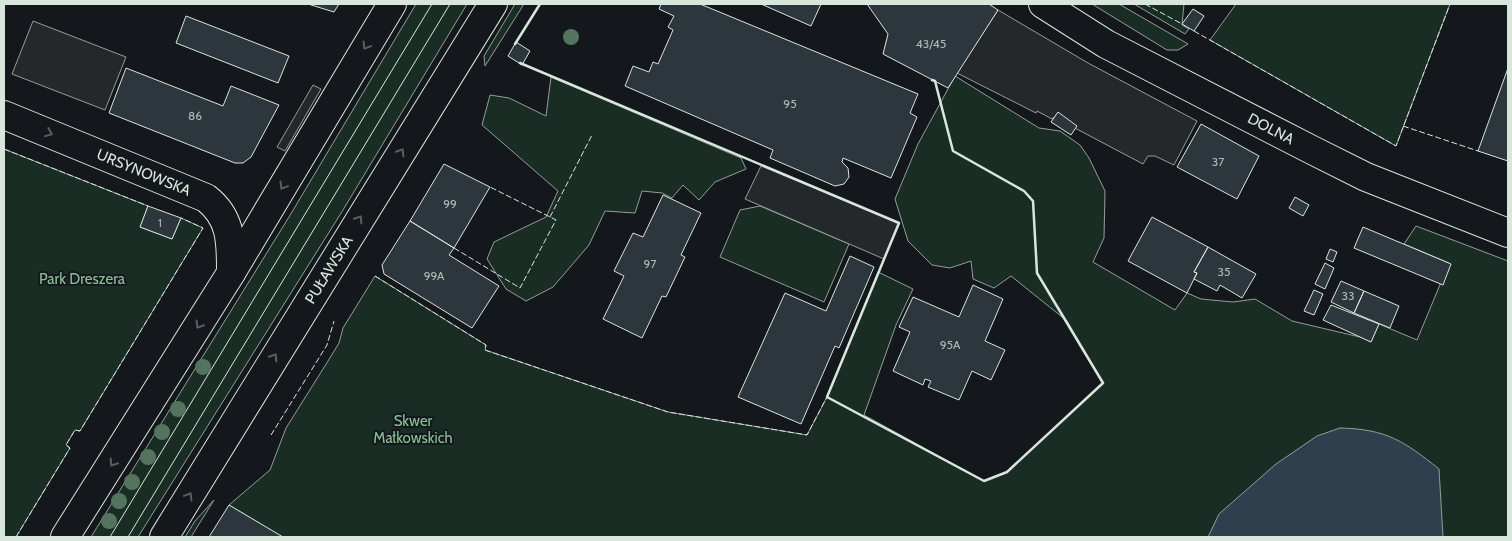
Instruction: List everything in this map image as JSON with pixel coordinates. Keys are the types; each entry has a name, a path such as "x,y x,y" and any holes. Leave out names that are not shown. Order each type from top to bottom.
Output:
{"main road":[{"path":"65,537 231,273 392,4"},
{"name":"PUŁAWSKA","path":"164,537 493,4"},
{"name":"DOLNA","path":"1043,4 1106,44 1366,177 1508,233"},
{"name":"URSYNOWSKA","path":"4,115 206,198 218,208 228,225 231,240 231,273"}],"green space":[{"path":"416,4 467,4 343,210 138,537 91,537 289,217"},
{"path":"515,4 524,4 485,66 484,56"},
{"path":"1092,4 1119,4 1188,44 1178,50 1167,50"},
{"path":"1134,4 1184,4 1182,25 1189,29 1185,34"},
{"path":"1236,4 1450,4 1396,146 1210,40"},
{"name":"Skwer Małkowskich","path":"955,76 1039,128 1060,131 1080,145 1089,158 1105,191 1104,238 1093,262 1175,310 1187,293 1201,299 1233,302 1255,299 1292,321 1360,337 1371,342 1379,324 1417,340 1449,263 1404,244 1416,226 1508,261 1508,537 282,537 229,505 270,470 286,428 339,343 343,328 375,276 486,345 485,350 668,412 807,435 827,397 878,272 913,289 896,325 864,415 984,481 1007,472 1103,383 1067,321 1011,276 994,288 973,279 971,261 950,268 932,265 908,241 895,199 918,144"},
{"path":"551,77 741,158 746,169 715,182 699,200 683,185 672,198 662,193 642,191 635,213 605,211 589,245 553,287 526,301 506,289 487,259 494,242 546,217 558,191 482,125 490,95 509,98 546,116"},
{"name":"Park Dreszera","path":"4,149 148,206 140,227 172,239 181,218 203,228 80,431 75,430 66,445 70,448 16,537 4,537"},
{"path":"760,206 849,244 824,302 720,257 740,210"},
{"path":"214,500 191,537 185,537 195,521"}],"shaded area":[{"path":"998,10 1088,63 1197,121 1174,165 1155,156 1148,156 1143,164 1054,117 1052,119 1037,111 1036,113 957,73"},
{"path":"33,21 126,57 105,110 12,74"},
{"path":"313,85 321,89 285,151 277,147"},
{"path":"761,166 899,223 884,259 745,199"}],"water":[{"path":"1340,428 1370,431 1394,438 1439,469 1443,537 1208,537 1219,514 1276,464 1317,436"}],"building":[{"path":"308,4 339,4 334,12"},
{"path":"661,4 700,4 918,94 910,113 917,117 891,178 843,158 842,162 848,168 849,177 844,184 835,186 770,158 773,150 625,86 633,66 649,72 653,62 658,64 673,30 668,27 674,16 659,9"},
{"path":"761,4 821,4 811,26"},
{"path":"867,4 989,4 998,10 948,88 883,54 888,34"},
{"path":"1193,9 1204,16 1194,31 1182,24"},
{"path":"186,16 289,56 278,83 176,43"},
{"path":"516,42 530,51 522,65 508,56"},
{"path":"126,68 223,106 231,86 279,105 251,157 243,163 235,163 109,113"},
{"path":"1508,68 1508,161 1478,151"},
{"path":"1058,112 1077,126 1071,135 1051,122"},
{"path":"1201,124 1259,156 1237,199 1177,167"},
{"path":"444,164 490,187 454,248 410,221"},
{"path":"663,195 701,213 681,255 685,257 666,297 662,296 642,338 603,319 624,276 614,271 633,233 643,237"},
{"path":"1295,197 1309,205 1303,216 1289,208"},
{"path":"148,206 181,218 172,239 140,227"},
{"path":"1152,217 1208,247 1194,272 1197,273 1187,293 1128,261"},
{"path":"410,221 454,248 449,255 499,286 472,328 384,274 382,265"},
{"path":"1363,227 1451,264 1443,285 1354,248"},
{"path":"1208,247 1256,274 1242,298 1220,285 1217,291 1194,279 1197,273 1194,272"},
{"path":"1330,249 1337,252 1333,262 1326,259"},
{"path":"850,256 874,267 839,348 835,346 801,424 738,397 785,293 826,311"},
{"path":"1325,263 1334,268 1325,289 1315,284"},
{"path":"1341,281 1364,291 1354,313 1331,302"},
{"path":"973,285 1003,299 985,341 1005,350 991,380 972,371 959,400 928,387 931,381 925,379 923,385 893,371 910,332 899,327 913,297 959,317"},
{"path":"1314,290 1323,294 1314,315 1304,311"},
{"path":"1364,291 1399,306 1390,328 1354,313"},
{"path":"1331,305 1379,324 1371,342 1323,320"},
{"path":"229,505 283,537 209,537"}],"tram line":[{"path":"110,537 432,4"},
{"path":"128,537 450,4"}],"fence":[{"path":"1145,4 1182,24"},
{"path":"1194,31 1396,146 1450,4"},
{"path":"1403,126 1478,151"},
{"path":"550,217 592,135"},
{"path":"4,149 148,206"},
{"path":"454,248 520,288 556,220 490,187"},
{"path":"16,537 70,448 66,445 75,430 80,431 203,228 181,218"},
{"path":"375,276 486,345 485,350 668,412 807,435 827,397"},
{"path":"271,435 327,345 334,321"}],"wall":[{"path":"515,44 540,4"},
{"path":"520,63 899,223 827,397 984,481 1007,472 1103,383 1037,273 1033,201 1024,191 953,151 935,81 932,80"}]}
